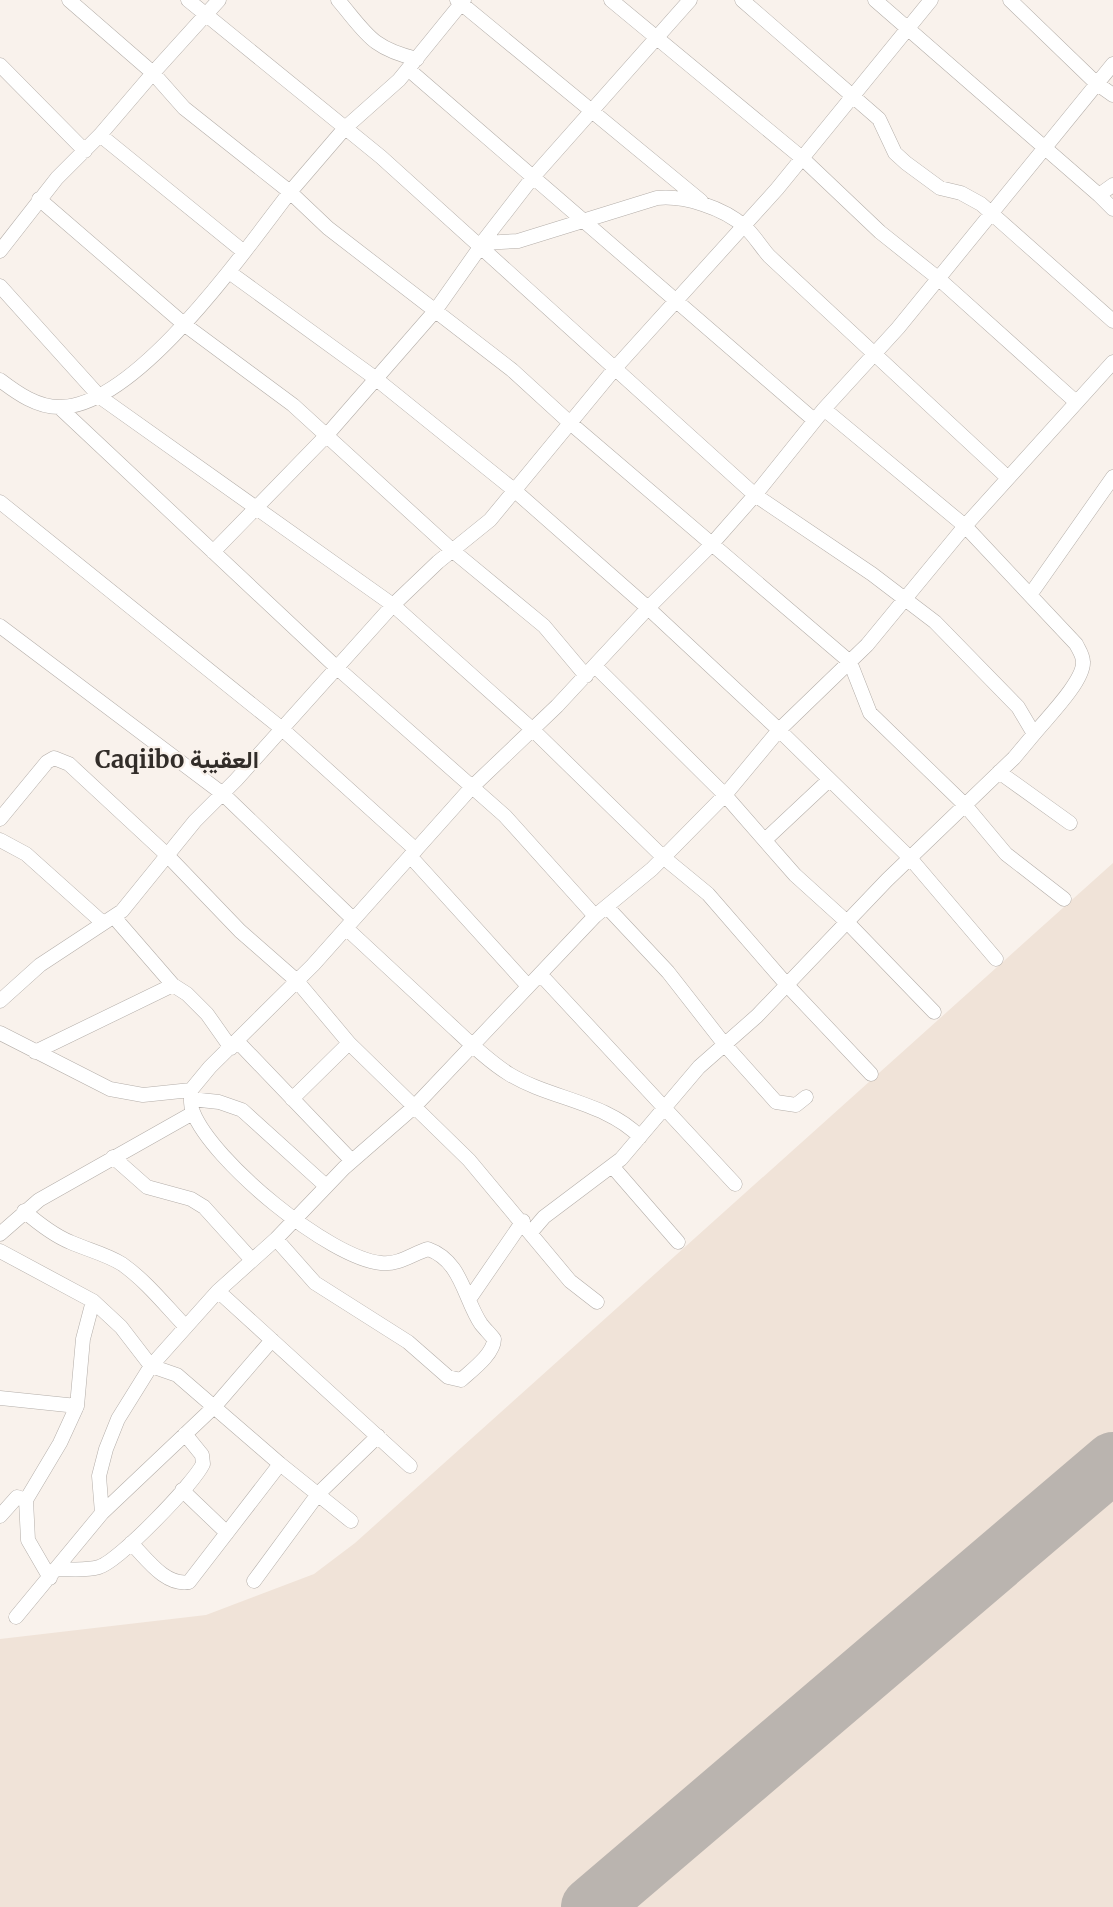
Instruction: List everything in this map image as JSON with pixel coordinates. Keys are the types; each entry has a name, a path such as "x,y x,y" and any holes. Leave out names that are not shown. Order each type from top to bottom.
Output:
{"street":[{"path":"69,0 153,73 184,108 290,192 328,228 513,370 569,422 850,662 870,712 965,805 1006,854 1064,899"},
{"path":"188,0 345,128 755,495 935,622 997,684 1025,716 1034,734"},
{"path":"0,251 39,199 100,135 219,0"},
{"path":"338,0 379,47 392,53 417,59"},
{"path":"611,0 802,158 880,232 939,279 1076,402"},
{"path":"213,552 326,436 435,311 479,246 533,177 690,0"},
{"path":"742,0 879,119 895,153 906,163 940,188 970,197 1113,321"},
{"path":"874,0 1113,209"},
{"path":"0,1001 40,965 108,920 130,902 166,854 223,794 335,666 438,562 490,520 569,422 802,158 930,0"},
{"path":"1010,0 1096,83 1113,94"},
{"path":"59,408 100,397 125,380 185,325 290,192 345,128 417,59 461,1 708,206 744,226 769,256 1008,478"},
{"path":"0,1234 24,1210 113,1157 192,1101 210,1066 297,981 471,788 533,730 711,545 755,495 814,420 898,328 939,279 1113,64"},
{"path":"0,65 85,151"},
{"path":"408,69 814,420"},
{"path":"100,135 244,252"},
{"path":"1099,195 1113,185"},
{"path":"479,246 488,241 518,241 582,220 674,196 708,206"},
{"path":"39,199 185,325 293,405 453,551 544,626 724,795 795,875 847,922 934,1012"},
{"path":"229,272 375,378 514,490 648,608 779,730 910,858 996,959"},
{"path":"0,286 100,397 393,605 533,730 663,857 708,894 787,985 871,1074"},
{"path":"102,1513 99,1476 106,1449 118,1419 151,1366 186,1326 251,1259 276,1239 351,1161 414,1107 595,916 607,908 663,857 724,795 779,730 850,662 965,526 1113,362"},
{"path":"0,380 19,394 59,408 335,666 505,816 595,916"},
{"path":"470,1298 527,1226 544,1217 612,1166 640,1137 699,1067 787,985 910,858 999,772 1070,690 1083,668 1084,660 1076,644 965,526 824,409"},
{"path":"1030,595 1113,477"},
{"path":"0,502 281,728 413,853 528,986"},
{"path":"0,626 223,794 473,1046 507,1073 531,1087 622,1122 640,1137"},
{"path":"0,819 47,762 54,758 61,759 166,854 240,931 297,981 349,1043 463,1153 527,1226 570,1281 597,1302"},
{"path":"999,772 1070,823"},
{"path":"765,840 829,780"},
{"path":"0,840 26,854 108,920 173,985 188,994 234,1045 292,1099 351,1161"},
{"path":"607,908 668,972 725,1045 776,1102 796,1105 806,1097"},
{"path":"541,975 735,1184"},
{"path":"35,1052 173,985"},
{"path":"0,1033 101,1086 120,1092 219,1102 242,1110 326,1186"},
{"path":"292,1099 349,1043"},
{"path":"192,1101 223,1155 264,1194 320,1240 365,1261 384,1264 403,1261 428,1249 447,1260 470,1298 481,1323 494,1339 494,1345 461,1380 455,1380 408,1342 315,1283 276,1239"},
{"path":"113,1157 147,1187 191,1199 204,1207 251,1259"},
{"path":"612,1166 678,1242"},
{"path":"24,1210 38,1223 69,1242 123,1265 186,1326"},
{"path":"0,1251 93,1301 121,1327 151,1366 177,1375 280,1464 351,1521"},
{"path":"218,1291 411,1466"},
{"path":"54,1573 28,1540 26,1500 60,1443 77,1406 83,1339 93,1301"},
{"path":"16,1617 102,1513 215,1406 272,1340"},
{"path":"0,1398 77,1406"},
{"path":"54,1573 100,1567 116,1558 182,1490 203,1464 202,1455 185,1434"},
{"path":"254,1581 318,1494 378,1436"},
{"path":"131,1543 168,1579 180,1583 189,1582 280,1464"},
{"path":"182,1490 227,1533"},
{"path":"0,1516 17,1497 26,1500"}],"shaded area":[{"path":"1113,863 1113,1907 0,1907 0,1639 206,1615 314,1574 355,1543"}],"runway":[{"path":"591,1907 1113,1462"}],"district":[{"name":"Caqiibo العقيبة","path":"177,759"}]}
